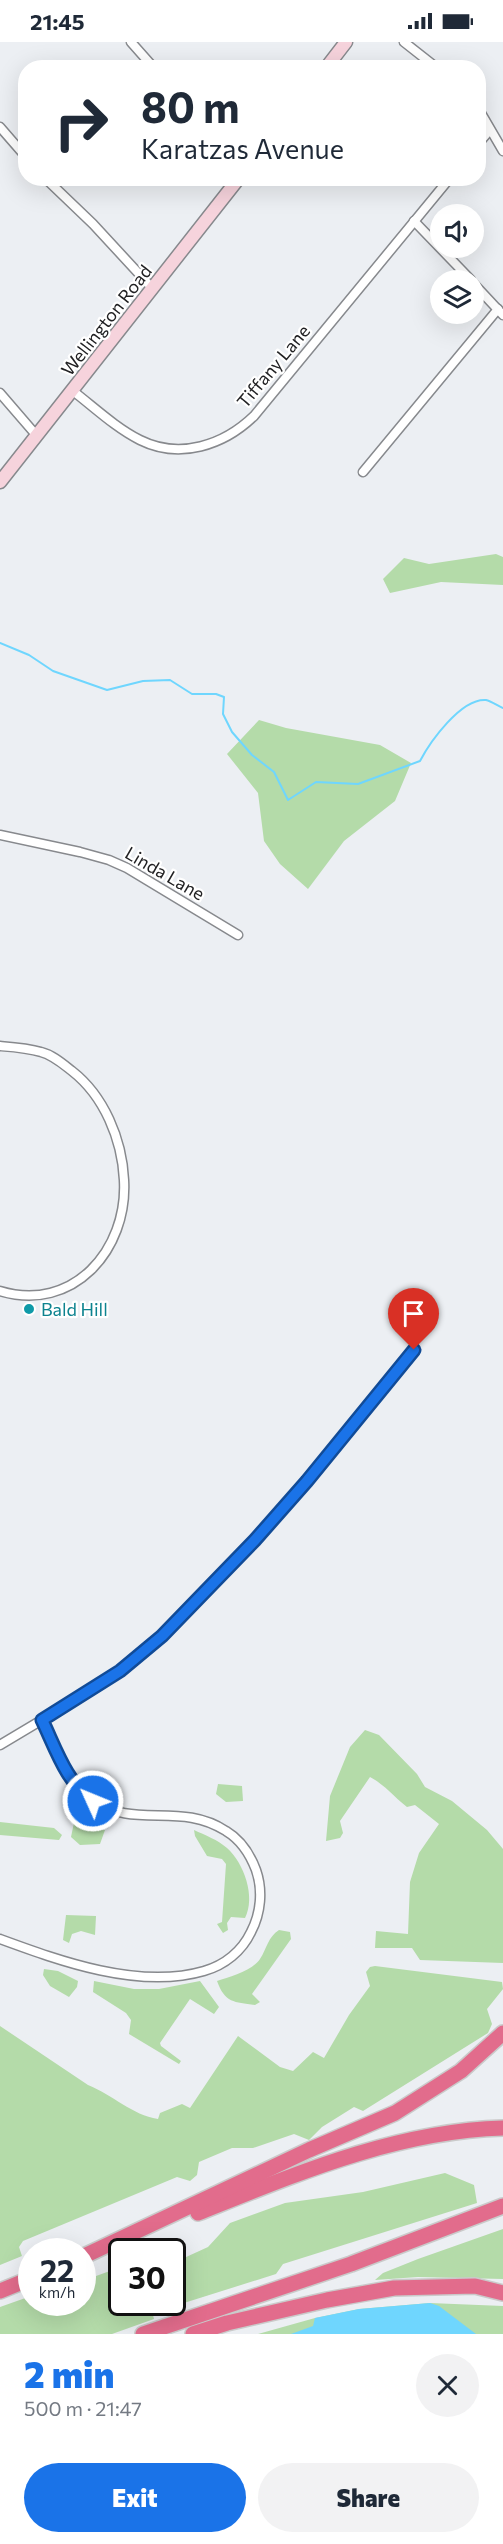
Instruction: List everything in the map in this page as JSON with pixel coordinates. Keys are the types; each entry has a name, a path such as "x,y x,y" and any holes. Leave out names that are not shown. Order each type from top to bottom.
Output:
{"highway":[{"path":"96,2251 309,2150 395,2113 453,2077 503,2033"},
{"path":"96,2253 314,2168 379,2147 466,2130 503,2128"},
{"path":"148,2332 351,2264 503,2206"},
{"path":"0,2291 18,2284"},
{"path":"193,2334 227,2323 327,2300 394,2288 475,2286 503,2293"}],"main road":[{"path":"332,60 346,42"},
{"name":"Wellington Road","path":"0,482 233,186"}],"street":[{"path":"131,42 147,60"},
{"path":"404,42 426,60"},
{"path":"486,123 503,151"},
{"path":"0,128 18,148"},
{"path":"486,135 490,130"},
{"path":"53,186 93,224 153,289"},
{"name":"Tiffany Lane","path":"73,391 143,442 162,447 182,448 221,441 238,431 254,416 443,186"},
{"path":"414,221 461,270"},
{"path":"363,472 500,312 484,295"},
{"path":"0,393 37,436"},
{"name":"Linda Lane","path":"0,835 109,860 127,868 238,935"},
{"path":"0,1046 41,1052 52,1057 88,1086 102,1105 112,1127 123,1167 124,1185 123,1205 115,1232 102,1256 85,1276 63,1290 48,1294 22,1296 0,1291"},
{"path":"0,1744 120,1671 162,1636 300,1490 414,1350"},
{"path":"0,1939 90,1968 141,1976 172,1977 203,1971 232,1957 251,1932 258,1912 261,1896 258,1877 247,1850 234,1836 200,1817 131,1815 111,1810 93,1801 78,1789 69,1776 42,1720"}],"green space":[{"path":"496,554 503,557 503,585 441,582 390,593 383,579 404,558 429,564"},
{"path":"259,720 286,728 380,745 411,763 395,801 344,841 308,889 280,864 264,841 258,793 227,754"},
{"path":"365,1730 379,1735 417,1774 425,1787 452,1801 487,1830 503,1849 503,1963 420,1960 412,1948 375,1948 376,1931 408,1934 410,1882 419,1853 439,1824 415,1805 407,1807 370,1777 340,1821 343,1833 340,1838 326,1841 330,1796 350,1747"},
{"path":"218,1784 242,1786 243,1801 226,1802 216,1794"},
{"path":"83,1813 97,1830 105,1830 100,1844 80,1845 71,1837 75,1818"},
{"path":"0,1822 54,1828 62,1835 59,1840 0,1835"},
{"path":"194,1830 216,1840 233,1854 243,1871 249,1891 245,1918 231,1917 227,1923 228,1930 223,1933 217,1924 222,1922 226,1864 222,1859 207,1856"},
{"path":"66,1915 96,1916 95,1935 81,1931 72,1934 69,1943 63,1940"},
{"path":"279,1930 290,1932 291,1939 252,1994 260,2002 255,2005 236,2002 223,1994 217,1981 252,1967 260,1959 270,1939"},
{"path":"370,1967 502,1982 503,1989 487,2009 492,2024 488,2033 363,2111 354,2107 322,2127 309,2140 294,2134 253,2148 232,2148 199,2162 197,2175 190,2181 177,2177 30,2238 18,2238 18,2258 0,2265 0,2026 88,2085 131,2109 158,2119 160,2113 182,2104 190,2108 238,2036 280,2067 293,2071 313,2052 324,2058 349,2015 370,1986 366,1972"},
{"path":"44,1969 58,1971 78,1981 77,1987 69,1997 50,1986 43,1975"},
{"path":"94,1981 134,1989 159,1989 200,1981 219,2007 214,2014 190,1999 160,2043 181,2061 179,2064 129,2034 131,2020 126,2013 93,1992"},
{"path":"445,2173 474,2185 477,2203 283,2264 276,2274 186,2302 186,2257 208,2247 230,2223 285,2203 363,2192"},
{"path":"503,2229 503,2279 418,2277 375,2280 383,2273 418,2259"},
{"path":"108,2272 108,2316 153,2316 154,2319 112,2334 0,2334 0,2307 18,2301 18,2316 96,2316 96,2276"},
{"path":"430,2303 503,2306 503,2334 258,2334 315,2318 359,2309"}],"water":[{"path":"430,2303 439,2306 476,2334 291,2334 313,2326 315,2318 359,2309"}],"waterway":[{"path":"0,643 29,655 53,671 107,690 143,681 170,680 192,694 216,694 224,697 223,714 232,732 252,755 274,772 288,800 316,782 358,784 420,761 447,723 457,713 476,701 490,701 503,708"}],"place":[{"name":"Bald Hill","path":"29,1309"}],"route":[{"path":"93,1801 78,1789 69,1776 42,1720 120,1671 162,1636 255,1540 307,1481 414,1350"}]}
